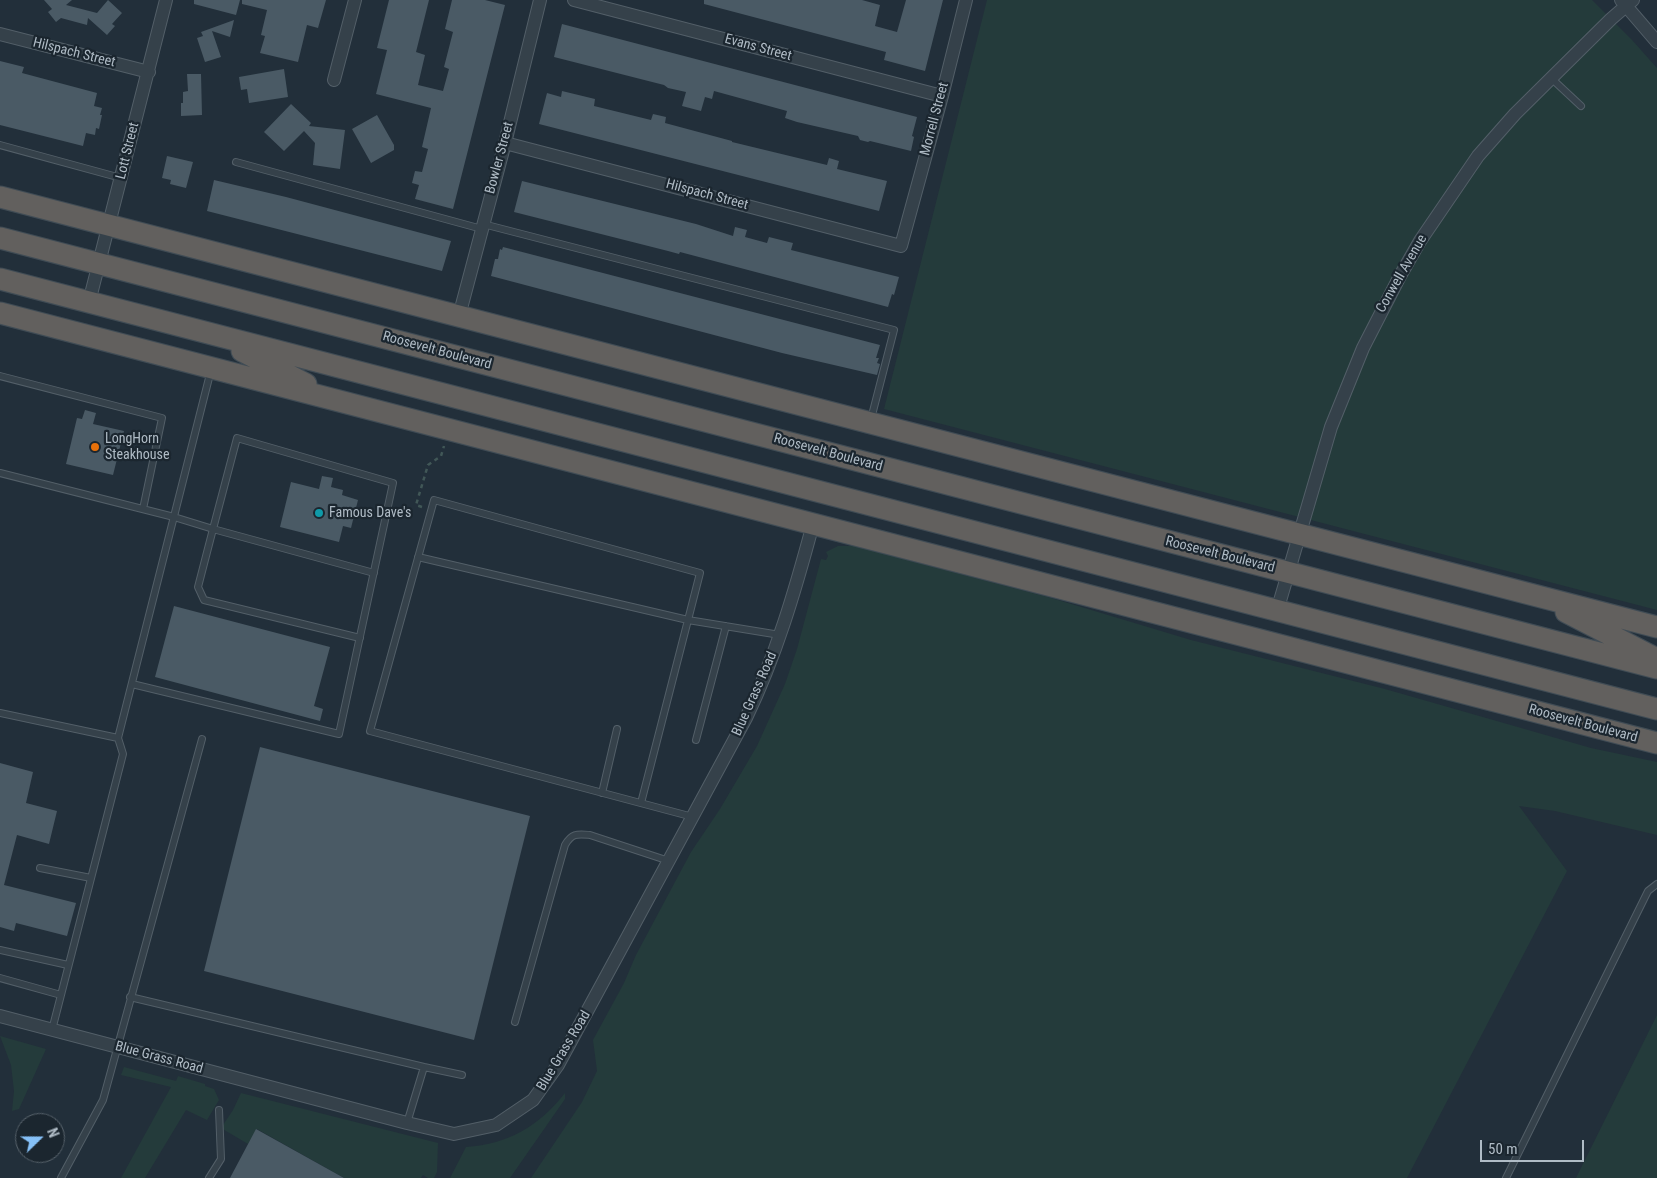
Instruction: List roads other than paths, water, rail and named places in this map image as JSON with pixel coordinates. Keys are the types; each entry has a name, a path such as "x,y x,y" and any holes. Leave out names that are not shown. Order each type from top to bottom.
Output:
{"highway":[{"path":"0,197 1657,627"},
{"name":"Roosevelt Boulevard","path":"0,238 1657,668"},
{"path":"0,279 1657,709"},
{"name":"Roosevelt Boulevard","path":"0,313 1657,743"},
{"path":"209,333 340,402"},
{"path":"1530,594 1657,659"}],"street":[{"name":"Lott Street","path":"89,302 166,0"},
{"path":"334,80 355,0"},
{"name":"Bowler Street","path":"459,316 505,143 540,0"},
{"name":"Evans Street","path":"574,0 942,96"},
{"name":"Morrell Street","path":"903,237 966,0"},
{"path":"1626,2 1657,42"},
{"name":"Conwell Avenue","path":"1277,611 1338,410 1363,348 1420,241 1478,156 1515,114 1626,2"},
{"name":"Hilspach Street","path":"0,34 149,72"},
{"name":"Hilspach Street","path":"505,143 901,246 903,237"},
{"name":"Blue Grass Road","path":"0,1016 454,1134 496,1125 533,1100 558,1065 750,710 762,684 794,594 813,524"}],"lane":[{"path":"1552,78 1581,106"},
{"path":"0,145 121,178"},
{"path":"236,162 894,330 870,423"},
{"path":"52,1030 123,754 118,738 211,368"},
{"path":"0,376 162,418 143,509"},
{"path":"132,684 339,734 360,638 374,573 393,483 237,438 198,587 204,600 360,638"},
{"path":"0,472 174,517 374,573"},
{"path":"641,803 700,573 434,500 370,732 693,817"},
{"path":"418,557 688,620 780,635"},
{"path":"696,740 726,626"},
{"path":"0,713 118,738"},
{"path":"602,793 617,729"},
{"path":"61,1178 103,1100 202,739"},
{"path":"514,1022 565,845 570,838 578,834 590,835 669,860"},
{"path":"40,868 91,878"},
{"path":"1506,1178 1648,891 1657,884"},
{"path":"0,950 68,965"},
{"path":"0,978 61,995"},
{"path":"130,997 462,1075"},
{"path":"407,1123 424,1067"},
{"path":"209,1178 221,1159 219,1110"}],"place":[{"name":"LongHorn Steakhouse","path":"95,447"},
{"name":"Famous Dave's","path":"319,513"}]}
